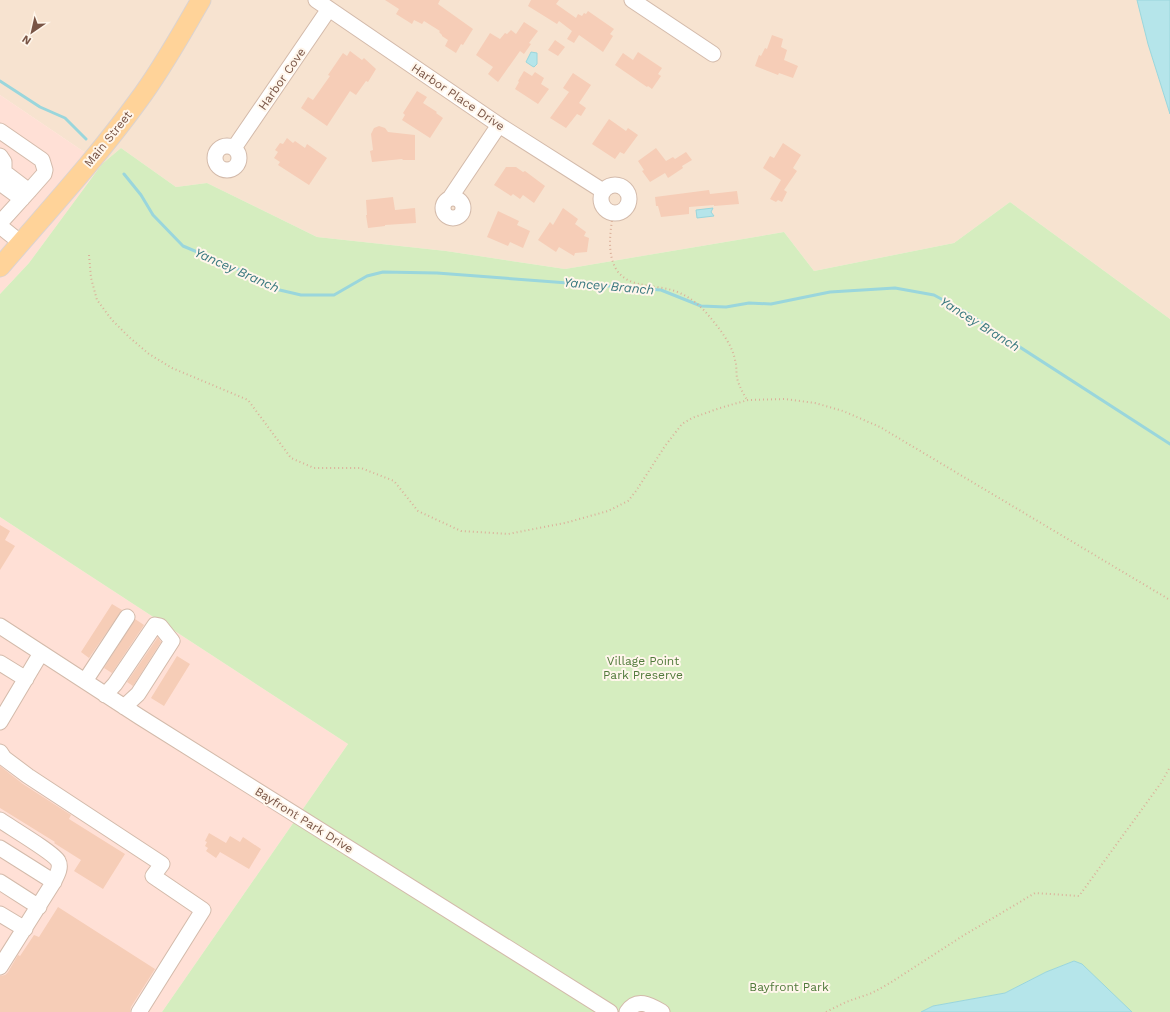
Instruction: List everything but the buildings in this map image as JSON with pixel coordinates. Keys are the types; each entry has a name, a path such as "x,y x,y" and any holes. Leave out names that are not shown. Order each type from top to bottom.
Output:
{"main road":[{"name":"Main Street","path":"0,267 139,100 164,64 201,0"}],"street":[{"name":"Harbor Place Drive","path":"316,0 499,125 603,191"},
{"path":"632,0 713,54"},
{"name":"Harbor Cove","path":"234,148 329,9"},
{"path":"450,198 499,125"},
{"path":"0,131 42,160 45,170 44,174 26,195 0,222"},
{"path":"0,156 4,162 1,176 26,195"},
{"path":"610,186 619,186 626,192 629,200 622,211 612,213 604,209 600,200 603,191 610,186"},
{"path":"0,226 20,243"},
{"path":"85,681 127,617"},
{"path":"106,695 155,625 160,626 172,641 138,694 124,707"},
{"name":"Bayfront Park Drive","path":"0,626 124,707 610,1012"},
{"path":"0,722 41,653"},
{"path":"0,663 26,679"},
{"path":"0,752 4,758 28,776 162,864 153,876 203,910 139,1012"},
{"path":"0,820 42,847 58,860 60,869 54,882 0,967"},
{"path":"0,848 54,882"},
{"path":"0,882 39,906"},
{"path":"0,914 25,929"},
{"path":"627,1012 636,1004 646,1004 662,1012"}],"path":[{"path":"612,213 610,248 612,260 616,268 627,280 684,294 700,306 722,332 730,345 735,359 737,379 741,390 748,400"},
{"path":"88,256 96,300 129,338 149,354 172,368 248,400 291,458 314,468 361,468 394,481 418,511 461,531 508,534 565,523 608,511 628,501 665,446 682,424 692,418 748,400 785,399 815,402 843,411 880,427 1170,600"},
{"path":"826,1012 846,1002 872,993 890,983 1035,893 1079,896 1161,783 1170,767"}],"shaded area":[{"path":"0,0 1137,0 1148,44 1170,114 1170,319 1010,202 954,243 814,271 784,232 565,269 446,251 317,237 207,183 176,187 121,148 102,164 0,95"},
{"path":"0,95 102,164 29,263 0,294"},
{"path":"0,517 348,744 162,1012 0,1012"}],"green space":[{"name":"Village Point Park Preserve","path":"121,148 176,187 207,183 317,237 446,251 565,269 784,232 814,271 954,243 1010,202 1170,319 1170,1012 1132,1012 1074,961 1046,972 1005,993 933,1006 921,1012 162,1012 348,744 0,517 0,294 29,263 102,164"}],"water":[{"path":"1137,0 1170,0 1170,114 1148,44"},
{"path":"531,52 537,53 537,64 534,67 526,62"},
{"path":"713,208 711,212 714,216 697,218 696,210"},
{"path":"1074,961 1082,964 1132,1012 921,1012 933,1006 1005,993 1046,972"}],"waterway":[{"name":"Yancey Branch","path":"0,81 40,107 65,118 86,139"},
{"name":"Yancey Branch","path":"124,174 141,195 153,215 183,246 247,273 271,288 301,295 334,295 367,276 383,272 437,273 661,290 701,306 726,307 749,303 771,304 830,292 895,288 934,295 967,313 1170,444"}],"park label":[{"name":"Bayfront Park","path":"789,987"}]}
